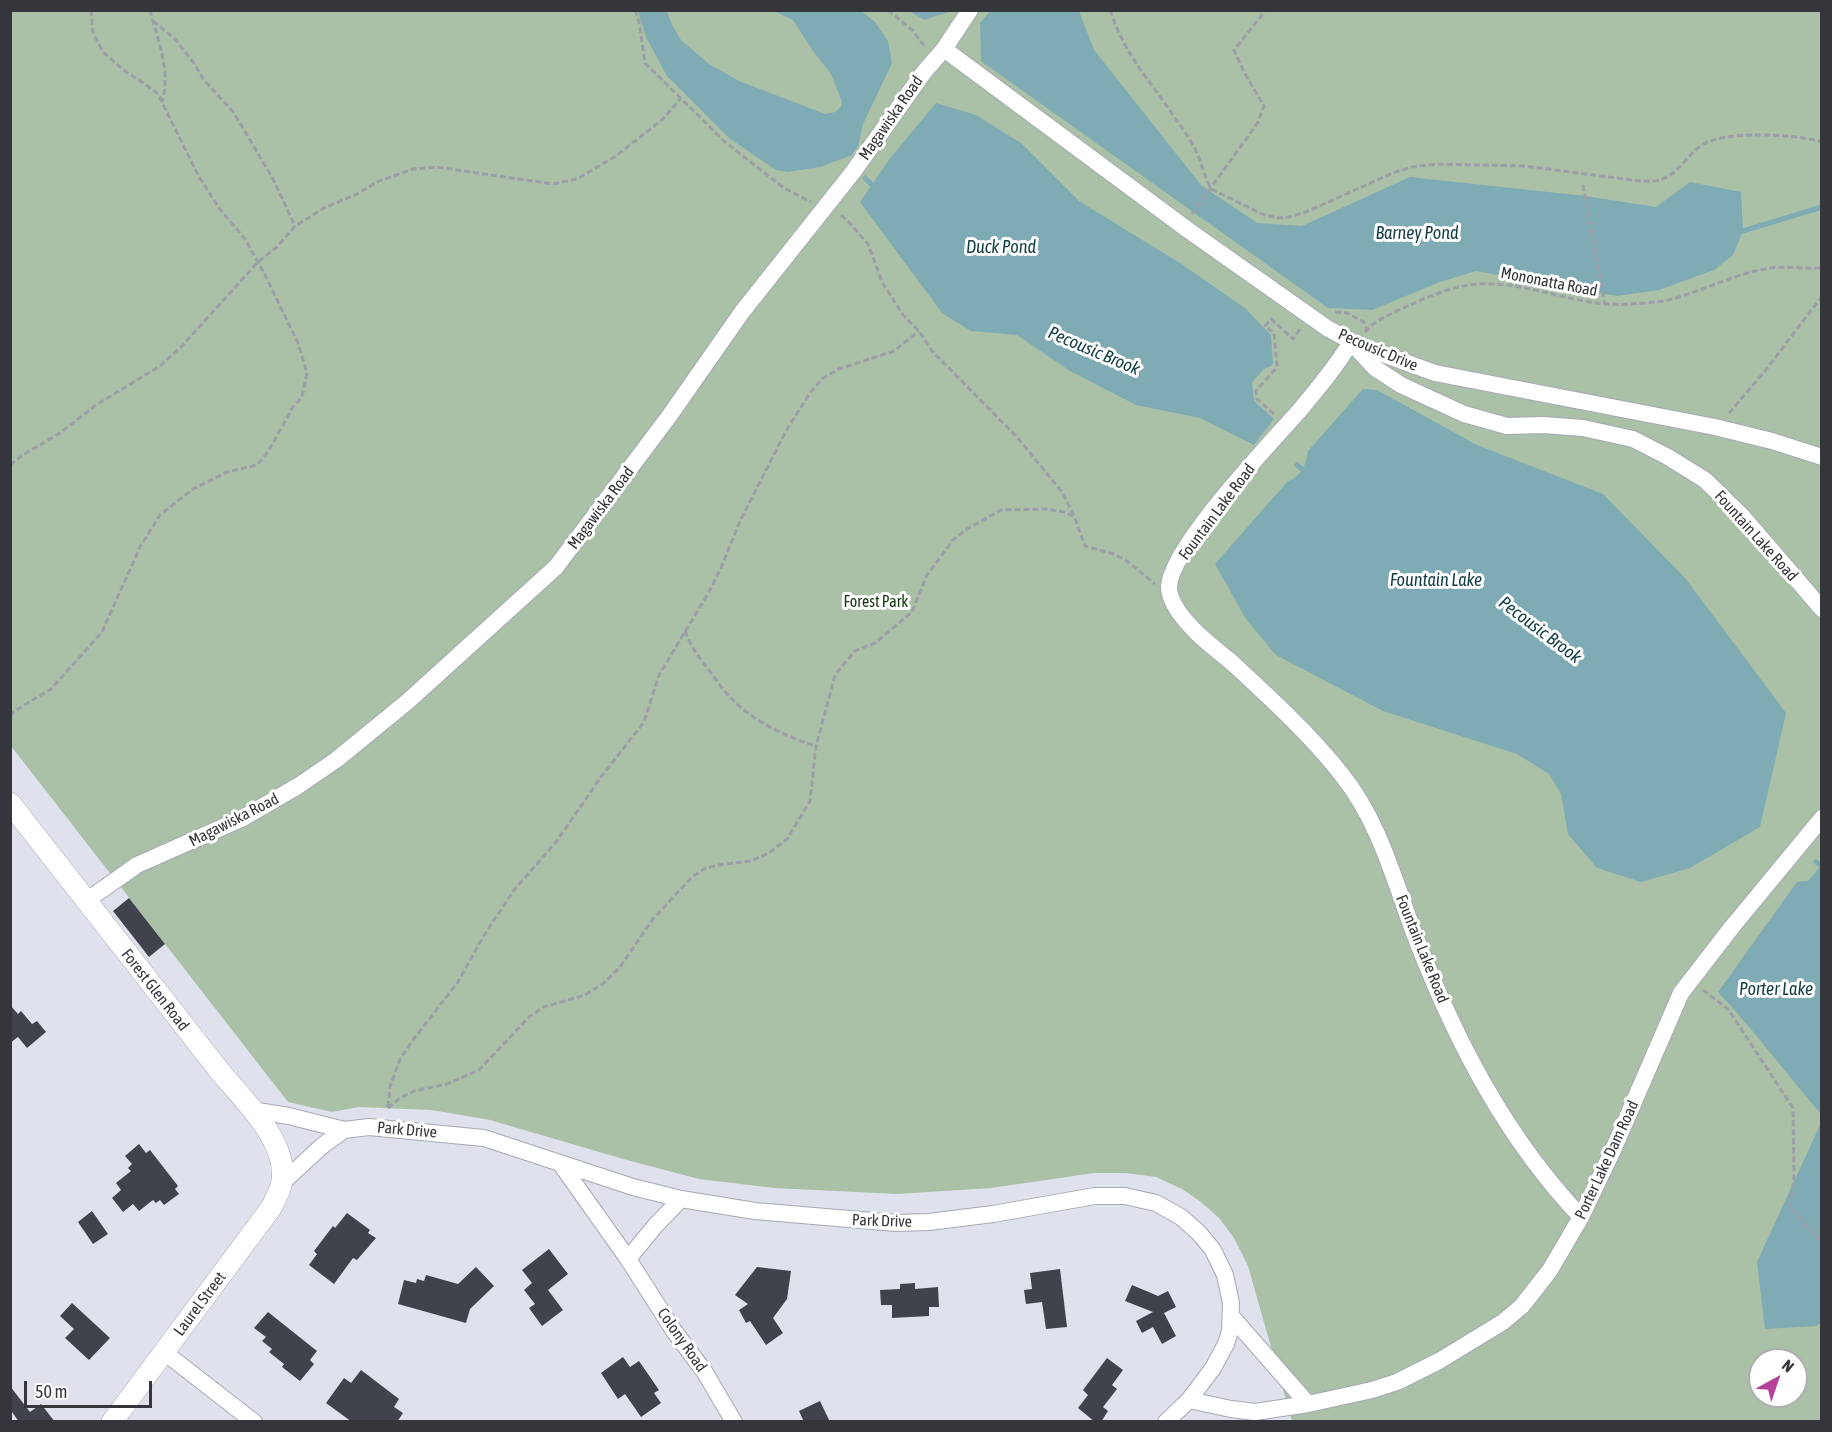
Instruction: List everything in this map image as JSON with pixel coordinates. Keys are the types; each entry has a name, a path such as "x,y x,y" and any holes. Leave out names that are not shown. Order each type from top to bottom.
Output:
{"street":[{"name":"Magawiska Road","path":"86,900 137,865 241,819 298,786 336,760 407,702 556,567 574,546 670,415 742,312 853,172 970,10"},
{"name":"Pecousic Drive","path":"944,49 1119,180 1354,344 1446,376 1715,427 1772,441 1821,457"},
{"name":"Fountain Lake Road","path":"1581,1217 1537,1167 1487,1092 1425,962 1376,830 1359,797 1335,766 1299,727 1197,633 1178,609 1169,589 1173,575 1183,554 1201,527 1232,487 1354,344 1375,368 1401,385 1464,414 1507,426 1543,425 1583,429 1634,439 1668,457 1705,480 1742,516 1821,609"},
{"name":"Forest Glen Road","path":"10,803 275,1141 282,1160 282,1183"},
{"name":"Porter Lake Dam Road","path":"1189,1400 1255,1412 1308,1404 1372,1390 1397,1382 1439,1361 1503,1322 1522,1306 1537,1289 1581,1217 1655,1056 1678,999 1689,980 1821,818"},
{"name":"Park Drive","path":"251,1110 289,1116 344,1130 369,1127 484,1138 633,1187 681,1199 755,1211 896,1223 929,1222 993,1214 1095,1196 1141,1198 1156,1203 1181,1217 1213,1250 1220,1262 1229,1289 1232,1317 1226,1344 1213,1368 1189,1400 1166,1422"},
{"path":"282,1183 322,1146 344,1130"},
{"name":"Colony Road","path":"560,1163 628,1259 674,1331 713,1384 734,1422"},
{"name":"Laurel Street","path":"112,1422 271,1208 282,1183"},
{"path":"628,1259 681,1199"},
{"path":"1232,1317 1308,1404"},
{"path":"164,1352 254,1422"}],"path":[{"path":"10,716 51,689 102,632 140,547 160,515 193,489 227,472 257,465 268,452 293,407 302,396 307,373 298,343 258,262 198,175 158,94 126,72 103,52 93,33 91,10"},
{"path":"150,10 166,73 167,86 162,102"},
{"path":"635,10 639,21 645,63 725,142 776,181 814,204 827,205 847,220 868,244 882,282 903,315 919,331 932,351 1017,437 1062,492 1085,546 1114,554 1127,561 1159,586 1169,589"},
{"path":"1110,10 1117,32 1129,54 1174,116 1199,157 1211,189 1262,214 1277,218 1306,212 1371,181 1413,167 1436,164 1524,166 1640,182 1671,176 1691,153 1704,143 1720,137 1788,136 1805,137 1821,142"},
{"path":"1191,216 1257,124 1264,106 1248,80 1234,50 1266,10"},
{"path":"153,21 174,39 204,80 234,112 273,179 295,226"},
{"path":"10,465 60,433 96,405 160,366 180,348 258,262 277,247 295,226 324,208 357,194 379,181 413,169 436,167 554,184 577,179 616,156 638,139 663,119 681,98"},
{"path":"1583,185 1605,304"},
{"name":"Mononatta Road","path":"1354,344 1377,322 1429,296 1453,288 1489,283 1575,301 1629,304 1674,299 1772,268 1821,268"},
{"path":"1715,427 1765,370 1821,296"},
{"path":"1287,425 1257,399 1256,391 1277,367 1274,333 1265,326 1271,319 1293,339 1311,316"},
{"path":"919,331 894,351 839,369 824,378 810,393 786,431 740,521 721,568 659,675 645,722 601,777 556,842 514,890 483,937 458,982 400,1059 390,1087 388,1108 400,1098 414,1091 447,1084 478,1070 530,1016 544,1008 585,995 604,983 620,967 653,919 692,877 704,869 718,865 751,861 769,853 787,838 810,801 816,747 835,675 855,651 875,643 912,612 927,575 953,540 1001,510 1046,509 1074,516"},
{"path":"685,631 699,658 728,696 748,713 784,734 816,747"},
{"path":"1689,980 1728,1009 1793,1108 1794,1176 1790,1208 1821,1242"}],"green space":[{"name":"Forest Park","path":"11,11 1821,11 1821,1421 1292,1421 1248,1266 1234,1238 1219,1218 1201,1202 1182,1189 1156,1177 1126,1173 1094,1173 991,1188 897,1194 774,1188 699,1179 490,1120 431,1110 359,1107 332,1112 288,1102 11,746"}],"water":[{"name":"Barney Pond","path":"991,10 1079,11 1094,50 1201,185 1257,223 1302,226 1410,177 1585,196 1656,207 1690,182 1741,192 1743,231 1733,255 1714,270 1659,290 1617,296 1476,271 1440,282 1372,310 1328,308 981,61 980,23"},
{"path":"638,11 667,11 681,40 709,64 739,81 825,114 835,112 841,107 842,102 831,74 793,20 774,11 861,11 875,22 888,41 892,63 863,124 858,146 852,155 820,167 787,172 776,170 729,138 667,76 646,37"},
{"path":"909,11 952,11 924,20"},
{"name":"Duck Pond","path":"936,103 976,115 1021,143 1079,201 1183,265 1246,309 1271,335 1273,363 1252,382 1254,401 1274,419 1254,445 1200,418 1136,405 1070,371 1017,335 971,331 942,313 860,202 891,157"},
{"name":"Fountain Lake","path":"1363,389 1377,390 1477,445 1603,494 1685,578 1786,713 1760,827 1690,868 1641,882 1597,868 1568,834 1561,794 1549,774 1517,754 1383,711 1276,655 1246,619 1215,564 1287,482 1299,474 1308,451"},
{"name":"Porter Lake","path":"1821,866 1821,1114 1718,992 1797,882 1808,881"},
{"path":"1821,1123 1821,1323 1816,1326 1765,1329 1757,1262"}],"building":[{"path":"129,898 165,944 149,957 113,911"},
{"path":"10,1005 18,1014 21,1011 32,1024 37,1021 46,1032 27,1048 18,1037 10,1043"},
{"path":"139,1144 146,1153 150,1150 178,1186 175,1189 179,1194 164,1205 160,1200 156,1203 153,1200 139,1211 133,1204 123,1212 112,1198 121,1190 116,1183 131,1171 128,1168 132,1164 125,1156"},
{"path":"92,1211 108,1234 93,1244 78,1222"},
{"path":"347,1213 370,1230 368,1233 376,1238 357,1260 353,1258 334,1284 309,1265 317,1254 314,1251 333,1226 335,1228"},
{"path":"549,1249 568,1274 548,1290 563,1310 542,1326 529,1308 535,1304 524,1290 532,1283 522,1270"},
{"path":"476,1267 494,1286 470,1309 466,1323 398,1304 404,1280 416,1283 417,1279 424,1281 426,1275 458,1284"},
{"path":"757,1267 791,1271 787,1299 773,1318 783,1333 766,1345 750,1321 746,1323 739,1310 748,1304 735,1295"},
{"path":"1060,1269 1067,1327 1046,1329 1042,1302 1026,1304 1024,1290 1032,1289 1030,1273"},
{"path":"915,1283 915,1289 938,1287 939,1307 929,1307 929,1316 892,1318 892,1305 881,1305 880,1290 900,1289 900,1284"},
{"path":"1132,1285 1158,1296 1168,1291 1176,1307 1164,1313 1176,1336 1162,1344 1153,1327 1142,1333 1136,1321 1153,1312 1125,1301"},
{"path":"72,1303 110,1338 89,1360 65,1338 74,1329 60,1316"},
{"path":"268,1312 317,1351 310,1360 314,1364 300,1381 282,1367 284,1364 269,1352 272,1349 262,1341 266,1337 254,1328"},
{"path":"623,1357 630,1367 639,1361 659,1390 654,1393 661,1403 641,1417 625,1394 618,1399 601,1373"},
{"path":"1107,1358 1123,1370 1112,1385 1117,1389 1103,1407 1108,1411 1101,1422 1095,1422 1078,1408 1088,1395 1083,1390"},
{"path":"361,1370 399,1399 394,1407 403,1413 397,1422 352,1422 326,1403 344,1378 351,1383"},
{"path":"10,1386 30,1412 41,1404 55,1422 19,1422 10,1409"},
{"path":"820,1401 830,1422 804,1422 799,1411"}],"waterway":[{"name":"Pecousic Brook","path":"865,178 877,190"},
{"path":"1743,231 1822,207"},
{"name":"Pecousic Brook","path":"1297,465 1308,474"},
{"name":"Pecousic Brook","path":"1816,862 1822,866"}]}
